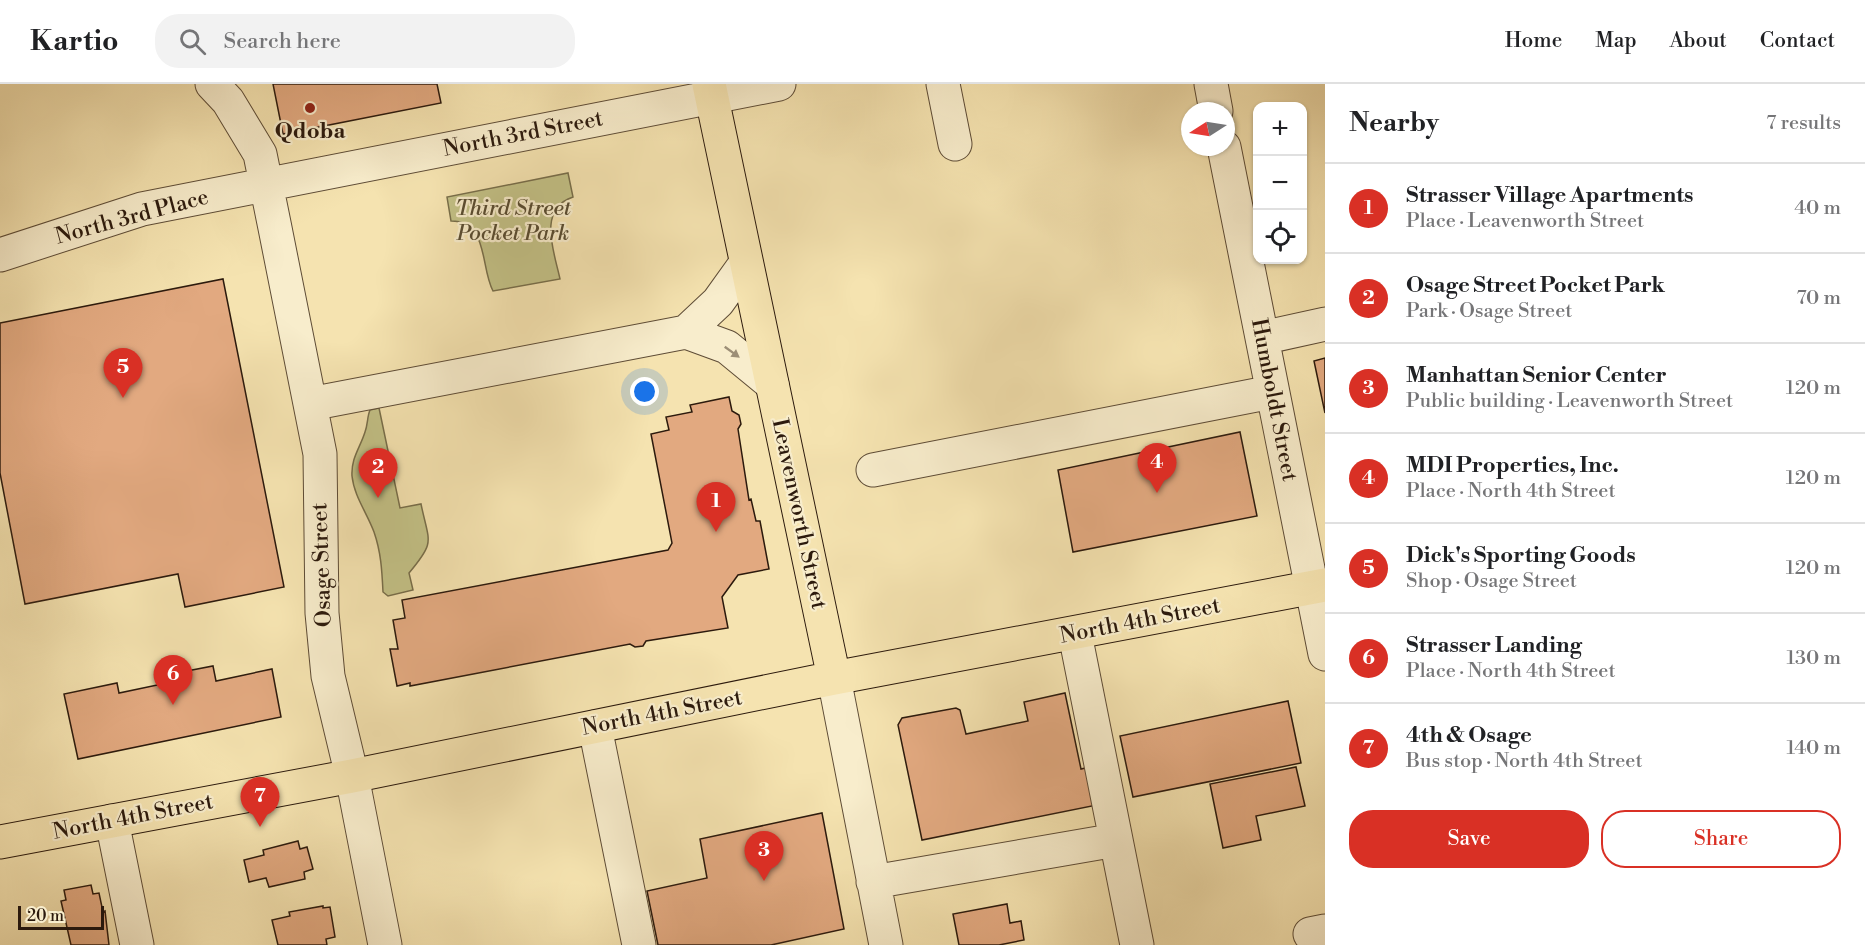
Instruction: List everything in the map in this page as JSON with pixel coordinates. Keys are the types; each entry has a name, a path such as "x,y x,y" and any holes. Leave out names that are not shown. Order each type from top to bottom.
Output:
{"main road":[{"name":"Leavenworth Street","path":"710,91 834,678"},
{"name":"North 4th Street","path":"0,842 352,776 834,678 1318,587"}],"street":[{"name":"Osage Street","path":"212,84 228,101 256,148 266,184 320,454 322,613 328,676 352,776 386,945"},
{"name":"North 3rd Street","path":"266,184 710,91 779,84"},
{"path":"943,84 955,144"},
{"path":"1211,84 1214,102"},
{"name":"Humboldt Street","path":"1226,156 1272,392 1318,587 1325,654"},
{"name":"North 3rd Place","path":"0,255 142,209 266,184"},
{"path":"686,332 718,302 746,263"},
{"path":"1262,338 1325,324"},
{"path":"310,404 686,332 727,347 771,384"},
{"path":"873,470 1272,392"},
{"path":"1075,634 1137,945"},
{"name":"Leavenworth Street","path":"834,678 886,945"},
{"path":"595,727 630,943"},
{"path":"112,821 137,945"},
{"path":"873,882 1116,840"}],"green space":[{"name":"Third Street Pocket Park","path":"568,173 573,197 562,203 555,211 551,221 552,244 560,279 493,291 478,237 463,223 451,221 447,197"},
{"path":"379,408 400,508 421,504 428,535 427,547 409,573 413,590 388,596 383,592 381,562 376,539 355,491 352,476 354,458 365,432 370,410"}],"building":[{"path":"273,84 437,84 441,103 283,134"},
{"path":"223,279 284,587 185,607 178,574 25,604 0,473 0,323"},
{"path":"1325,358 1325,413 1314,361"},
{"path":"729,397 732,411 739,415 741,424 738,429 749,500 751,499 756,521 760,521 769,569 738,575 722,597 728,628 646,641 643,646 635,647 630,644 410,686 410,683 397,686 390,649 398,649 393,620 405,618 402,600 668,550 672,543 651,434 669,430 666,417 692,412 690,405"},
{"path":"1240,432 1257,516 1073,552 1058,470"},
{"path":"213,666 216,681 272,669 281,717 78,759 64,694 117,683 119,693 167,683 166,675"},
{"path":"1065,693 1081,769 1094,766 1102,804 922,840 898,725 902,718 956,708 960,710 966,734 1028,721 1024,702"},
{"path":"1288,701 1301,763 1133,797 1120,736"},
{"path":"1296,767 1305,806 1256,816 1261,840 1223,848 1210,784"},
{"path":"822,813 844,929 771,945 658,945 647,891 707,878 700,839"},
{"path":"298,841 300,849 307,847 313,869 304,872 305,879 269,887 266,878 249,882 244,860 264,855 263,850"},
{"path":"91,885 93,894 99,893 103,912 105,911 109,945 71,945 61,901 66,900 64,890"},
{"path":"1007,904 1010,923 1021,921 1024,940 999,945 959,945 953,914"},
{"path":"323,906 323,908 330,907 335,937 326,939 327,945 278,945 272,920 290,916 289,912"}],"place":[{"name":"Qdoba","path":"310,108"},
{"name":"Dick's Sporting Goods","path":"123,398"},
{"name":"MDI Properties, Inc.","path":"1157,493"},
{"name":"Osage Street Pocket Park","path":"378,498"},
{"name":"Strasser Village Apartments","path":"716,532"},
{"name":"Strasser Landing","path":"173,705"},
{"name":"4th & Osage","path":"260,827"},
{"name":"Manhattan Senior Center","path":"764,881"}]}
